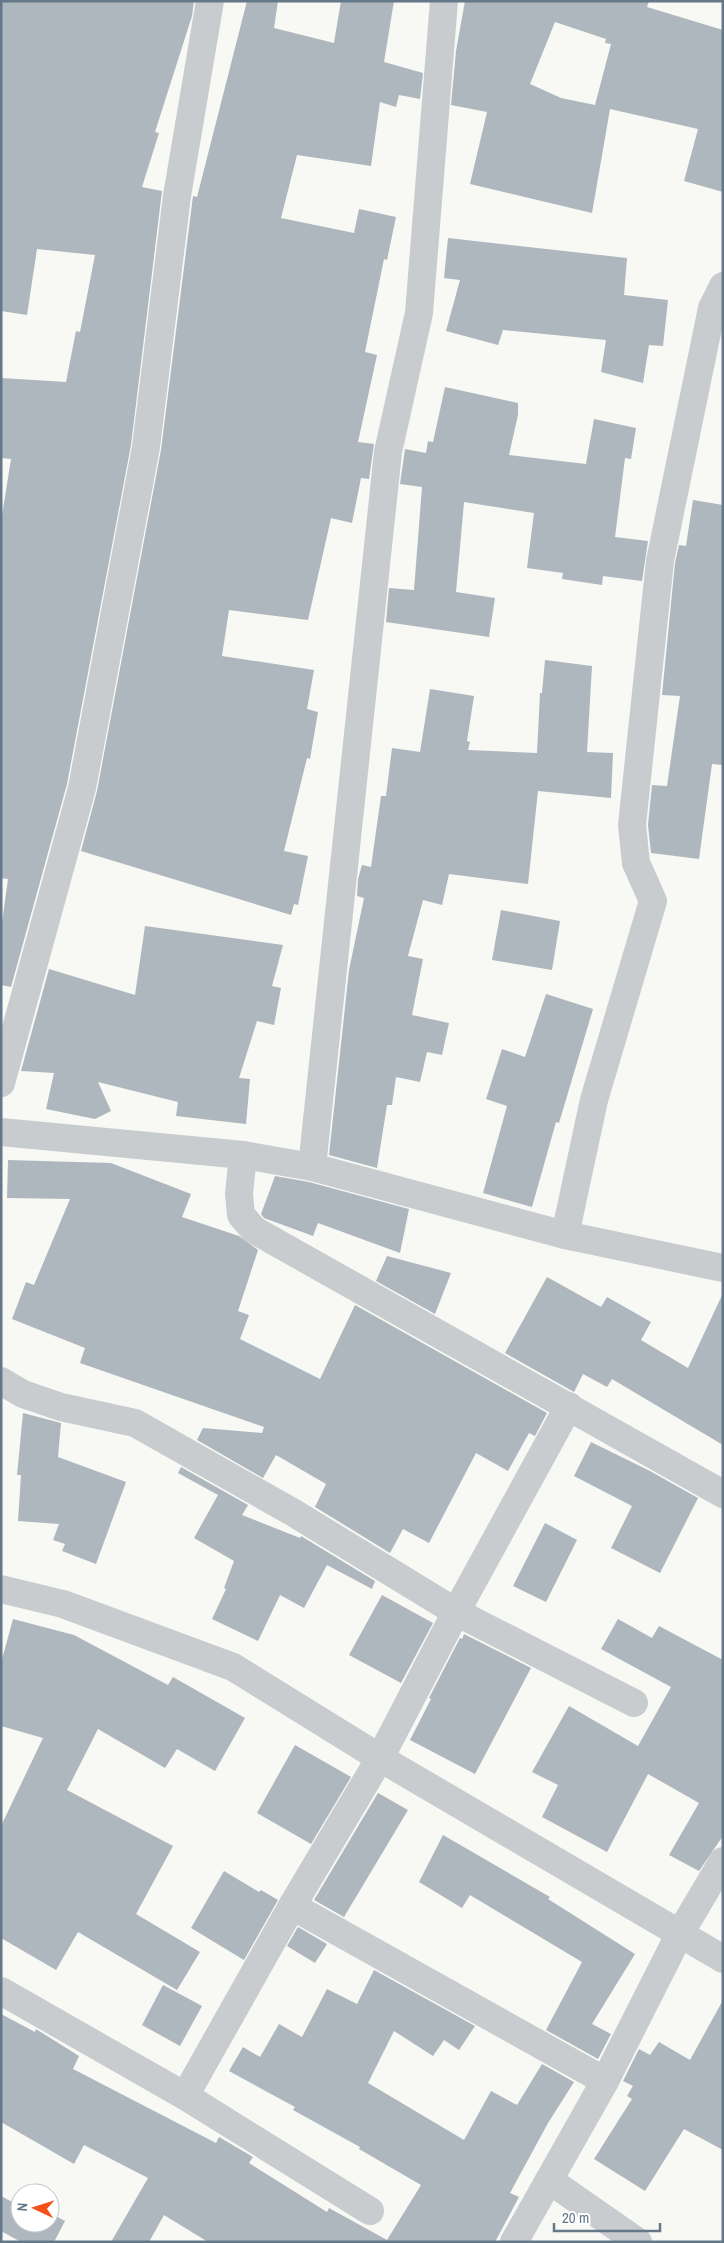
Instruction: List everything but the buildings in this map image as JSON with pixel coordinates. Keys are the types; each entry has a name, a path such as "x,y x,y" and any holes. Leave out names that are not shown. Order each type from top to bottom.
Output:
{"street":[{"path":"3,1064 82,788 146,447 177,196 210,1"},
{"path":"312,1167 388,452 419,313 444,1"},
{"path":"565,1235 594,1100 653,901 636,863 632,825 660,561 719,301"},
{"path":"1,1132 243,1155 312,1167 565,1235 723,1268"},
{"path":"243,1155 239,1194 241,1215 254,1230 723,1494"},
{"path":"1,1381 23,1394 61,1407 135,1423 294,1513 456,1612 634,1703"},
{"path":"185,2096 292,1906 380,1758 456,1612 569,1406"},
{"path":"1,1589 64,1604 233,1667 380,1758 679,1935 723,1959"},
{"path":"514,2242 605,2080 679,1935 723,1861"},
{"path":"292,1906 605,2080"},
{"path":"1,1991 185,2096 370,2211"},
{"path":"549,2180 638,2242"}]}
